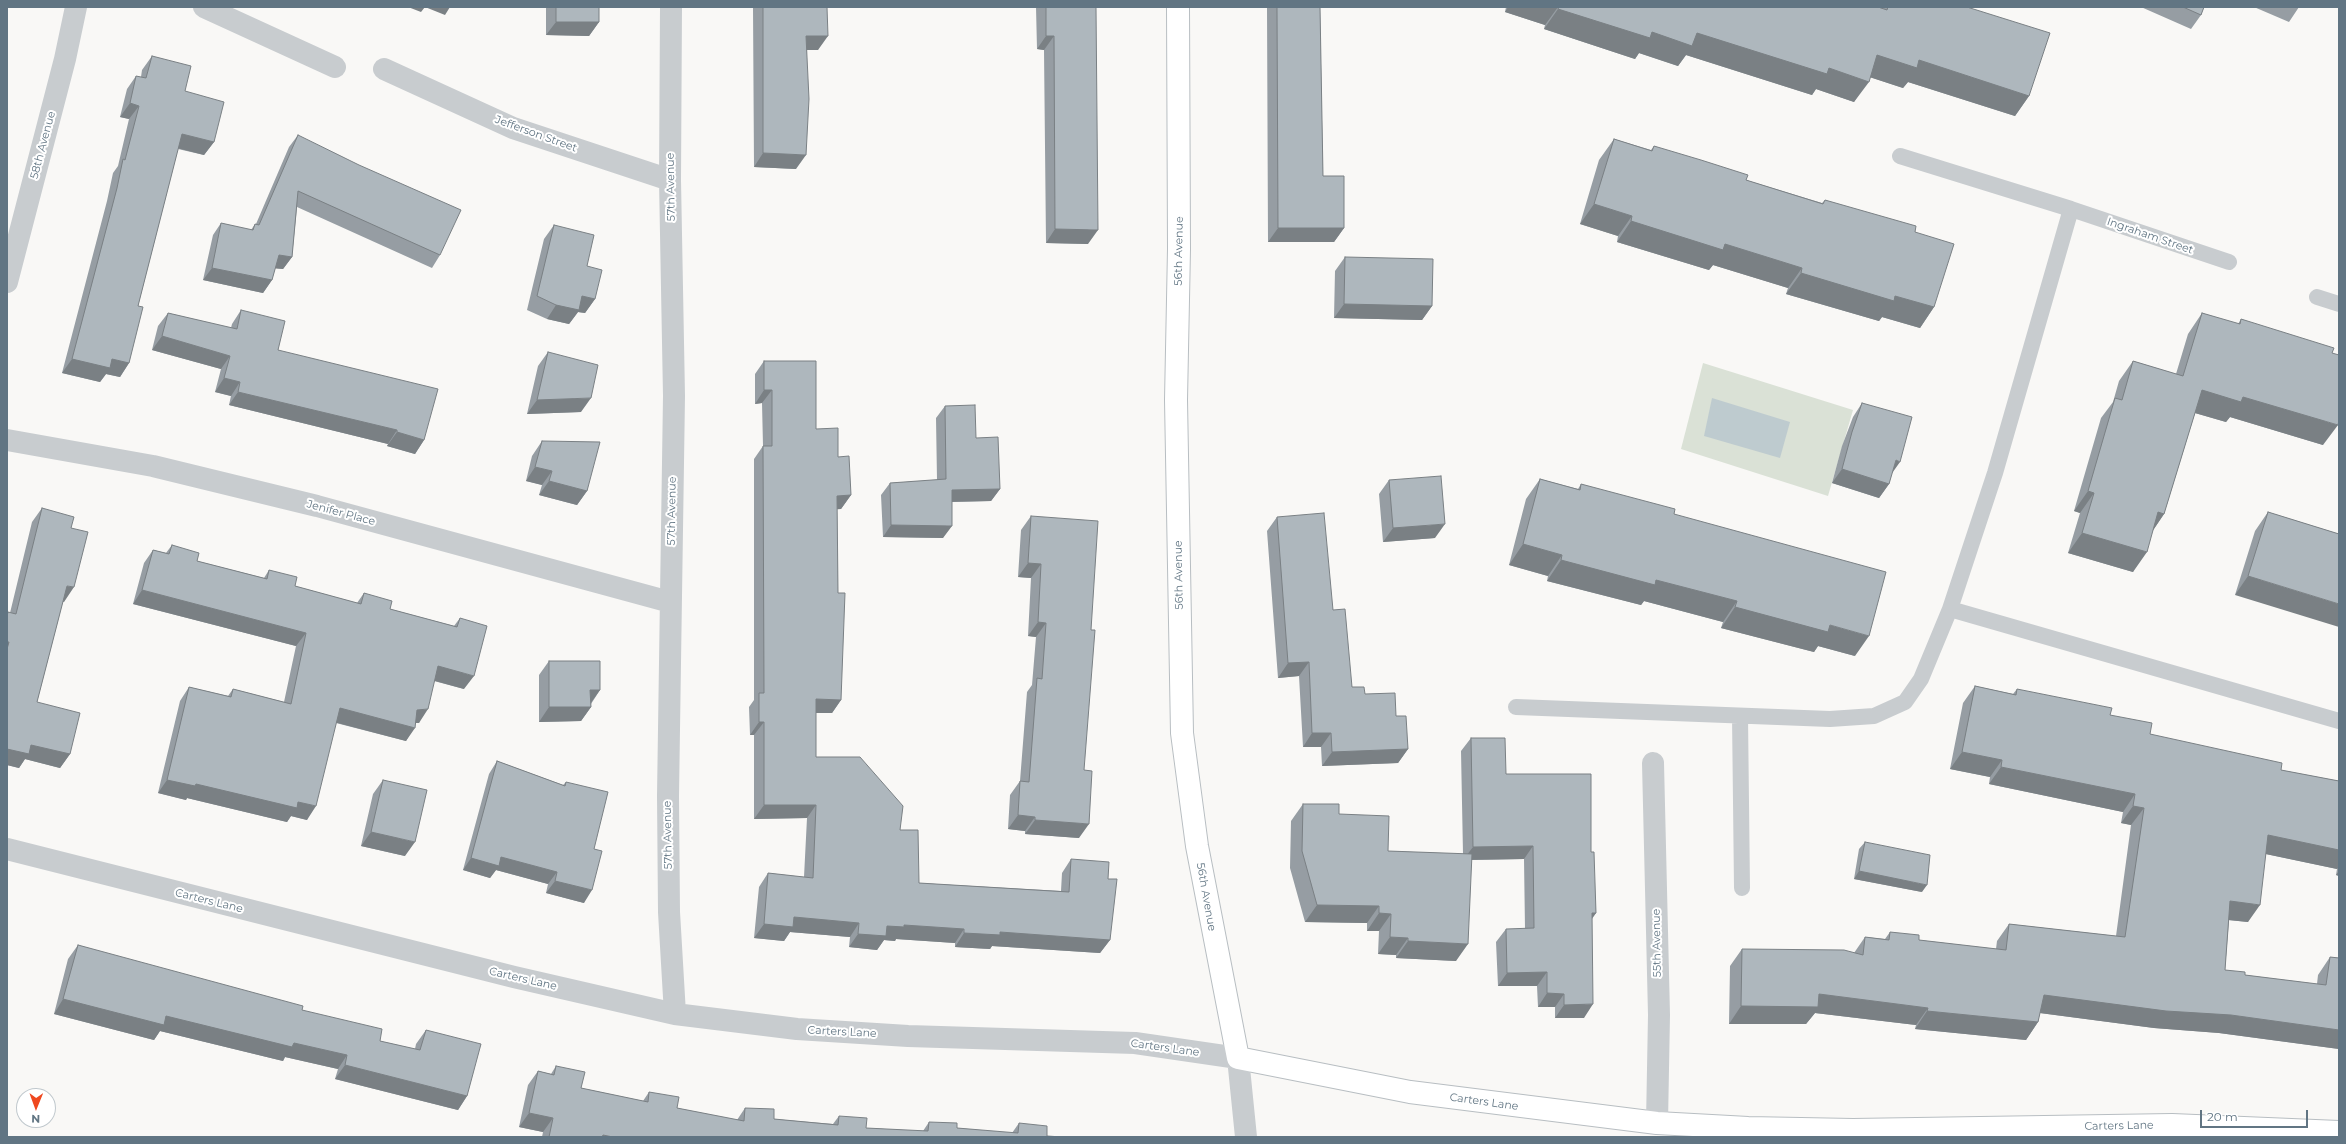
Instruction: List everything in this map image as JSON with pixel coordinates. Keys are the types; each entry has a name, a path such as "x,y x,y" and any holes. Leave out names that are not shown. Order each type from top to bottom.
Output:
{"street":[{"name":"58th Avenue","path":"7,282 65,59 76,7"},
{"path":"204,7 335,67"},
{"name":"57th Avenue","path":"671,7 670,180 674,396 670,602 669,896 675,1014"},
{"name":"56th Avenue","path":"1178,7 1179,249 1176,400 1182,733 1197,846 1238,1058 1246,1137"},
{"name":"Jefferson Street","path":"384,69 513,128 670,180"},
{"name":"Jenifer Place","path":"7,440 153,466 317,506 670,602"},
{"name":"55th Avenue","path":"1653,763 1659,1015 1657,1123"},
{"name":"Carters Lane","path":"7,849 514,977 675,1014 813,1030 908,1036 1135,1043 1238,1058 1410,1092 1657,1123 1748,1128 1853,1130 2339,1132"}],"lane":[{"name":"Ingraham Street","path":"1900,156 2071,209 2229,262"},
{"path":"1516,707 1830,719 1874,716 1905,702 1921,679 1950,609 1995,473 2071,209"},
{"path":"2318,297 2339,304"},
{"path":"1950,609 2339,721"},
{"path":"1740,716 1742,888"}],"shaded area":[{"path":"1703,363 1853,410 1828,496 1681,449"},
{"path":"1712,398 1790,422 1780,458 1704,436"}],"building":[{"path":"556,7 599,7 599,22 556,22"},
{"path":"763,7 827,7 828,36 806,36 809,99 806,155 763,153"},
{"path":"1046,7 1096,7 1098,230 1055,229 1054,36 1046,36"},
{"path":"1277,7 1320,7 1323,176 1344,176 1344,228 1278,228"},
{"path":"1559,7 1878,7 1887,10 1888,7 1967,7 2050,33 2029,96 1919,60 1917,68 1877,55 1869,82 1829,68 1827,74 1697,33 1692,46 1652,32 1650,38 1558,9"},
{"path":"2183,7 2204,7 2201,15"},
{"path":"152,56 191,66 185,91 224,102 214,142 182,134 138,306 143,307 129,363 112,359 110,368 72,359 117,188 123,159 125,160 139,106 130,103 136,76 146,78"},
{"path":"298,135 359,165 461,210 440,255 298,191 292,257 279,255 272,280 212,268 221,223 253,230 255,224 259,225"},
{"path":"1614,139 1652,151 1654,146 1701,160 1748,175 1746,180 1823,204 1825,200 1916,226 1915,232 1954,244 1934,307 1895,296 1894,301 1801,273 1802,268 1725,244 1723,250 1631,221 1632,216 1594,204"},
{"path":"554,225 594,235 587,266 602,270 595,299 582,296 579,310 556,305 537,296"},
{"path":"1345,257 1433,259 1432,306 1344,304"},
{"path":"241,310 285,321 278,350 438,389 424,440 397,432 397,430 238,392 240,382 224,378 230,356 162,336 168,313 237,329"},
{"path":"2202,313 2240,324 2241,319 2334,348 2332,353 2339,355 2338,425 2243,397 2241,402 2202,390 2164,514 2158,512 2147,552 2082,533 2094,493 2088,491 2115,398 2122,400 2133,361 2183,376"},
{"path":"548,352 598,365 591,398 537,400"},
{"path":"764,361 816,361 816,429 838,428 838,457 849,456 851,495 837,496 838,593 845,593 841,700 816,699 816,757 860,757 903,806 900,830 918,830 919,883 1069,892 1071,859 1109,862 1108,879 1117,879 1110,940 1000,932 1000,935 964,933 964,929 904,925 904,927 887,926 886,936 858,934 859,923 794,917 793,927 764,924 768,873 813,878 816,805 764,805 764,722 759,722 759,693 764,693 763,446 772,446 772,390 764,390"},
{"path":"1862,403 1912,417 1900,462 1896,460 1889,484 1842,469"},
{"path":"975,405 976,438 998,437 1000,489 952,490 952,526 891,525 890,483 946,479 945,406"},
{"path":"542,441 600,442 587,491 549,481 552,471 535,467"},
{"path":"1441,476 1445,524 1393,528 1389,480"},
{"path":"1540,479 1580,490 1581,484 1675,509 1674,514 1886,572 1869,636 1830,625 1828,632 1735,607 1737,601 1656,580 1655,585 1561,560 1562,555 1523,544"},
{"path":"42,508 74,517 71,528 88,532 74,587 67,586 37,702 80,713 70,754 31,745 29,754 7,749 7,649 9,642 7,642 7,616 8,612 16,614"},
{"path":"2268,512 2339,534 2339,604 2248,576"},
{"path":"1324,513 1333,610 1345,609 1352,687 1364,687 1365,694 1395,693 1396,716 1406,716 1408,749 1332,752 1331,733 1312,733 1309,662 1288,663 1277,517"},
{"path":"1031,516 1098,521 1091,630 1095,630 1084,770 1092,771 1089,824 1035,820 1035,817 1018,815 1020,781 1029,782 1037,678 1042,679 1046,623 1038,622 1041,564 1028,563"},
{"path":"172,545 199,553 197,561 267,579 269,570 297,577 295,586 361,604 364,593 392,601 390,609 457,627 460,618 487,626 474,676 438,666 428,709 417,710 415,728 340,708 316,806 298,802 297,808 196,784 195,786 167,780 189,687 231,697 233,689 291,704 306,633 142,590 153,550 169,554"},
{"path":"549,661 600,661 600,690 590,690 591,707 549,707"},
{"path":"1975,686 2016,695 2017,689 2112,708 2110,715 2152,723 2150,734 2282,763 2281,770 2339,781 2339,850 2268,835 2260,905 2230,901 2225,970 2245,972 2245,975 2326,985 2330,957 2339,958 2339,1030 2231,1015 2166,1011 2044,995 2038,1022 1927,1011 1928,1008 1819,994 1818,1007 1741,1006 1742,949 1844,950 1863,955 1865,937 1889,940 1890,932 1919,935 1919,940 2006,950 2009,924 2125,937 2144,808 2133,806 2135,794 2001,767 2002,760 1962,752"},
{"path":"1471,738 1505,738 1506,774 1591,774 1591,852 1594,852 1596,913 1592,913 1593,1004 1564,1005 1564,994 1547,993 1547,972 1507,973 1506,929 1534,928 1533,846 1473,847"},
{"path":"497,761 565,786 566,782 608,792 594,849 602,851 592,890 555,881 557,872 501,857 499,866 471,858"},
{"path":"383,780 427,790 415,842 371,832"},
{"path":"1303,804 1339,804 1339,814 1389,816 1388,851 1472,854 1468,944 1408,941 1408,938 1390,937 1391,914 1379,913 1379,906 1317,905 1302,851"},
{"path":"1865,842 1930,855 1927,885 1859,871"},
{"path":"78,945 303,1006 302,1010 382,1029 380,1041 420,1050 426,1030 481,1044 467,1096 345,1065 347,1055 294,1043 292,1047 166,1016 164,1025 63,999"},
{"path":"556,1066 585,1072 581,1088 648,1102 649,1092 679,1097 677,1108 744,1121 745,1108 774,1109 774,1119 838,1125 839,1116 867,1118 866,1128 928,1131 929,1122 957,1123 957,1128 1018,1133 1019,1123 1047,1126 1047,1136 1062,1137 613,1137 603,1135 602,1137 549,1137 553,1118 529,1113 538,1071 554,1075"}]}
